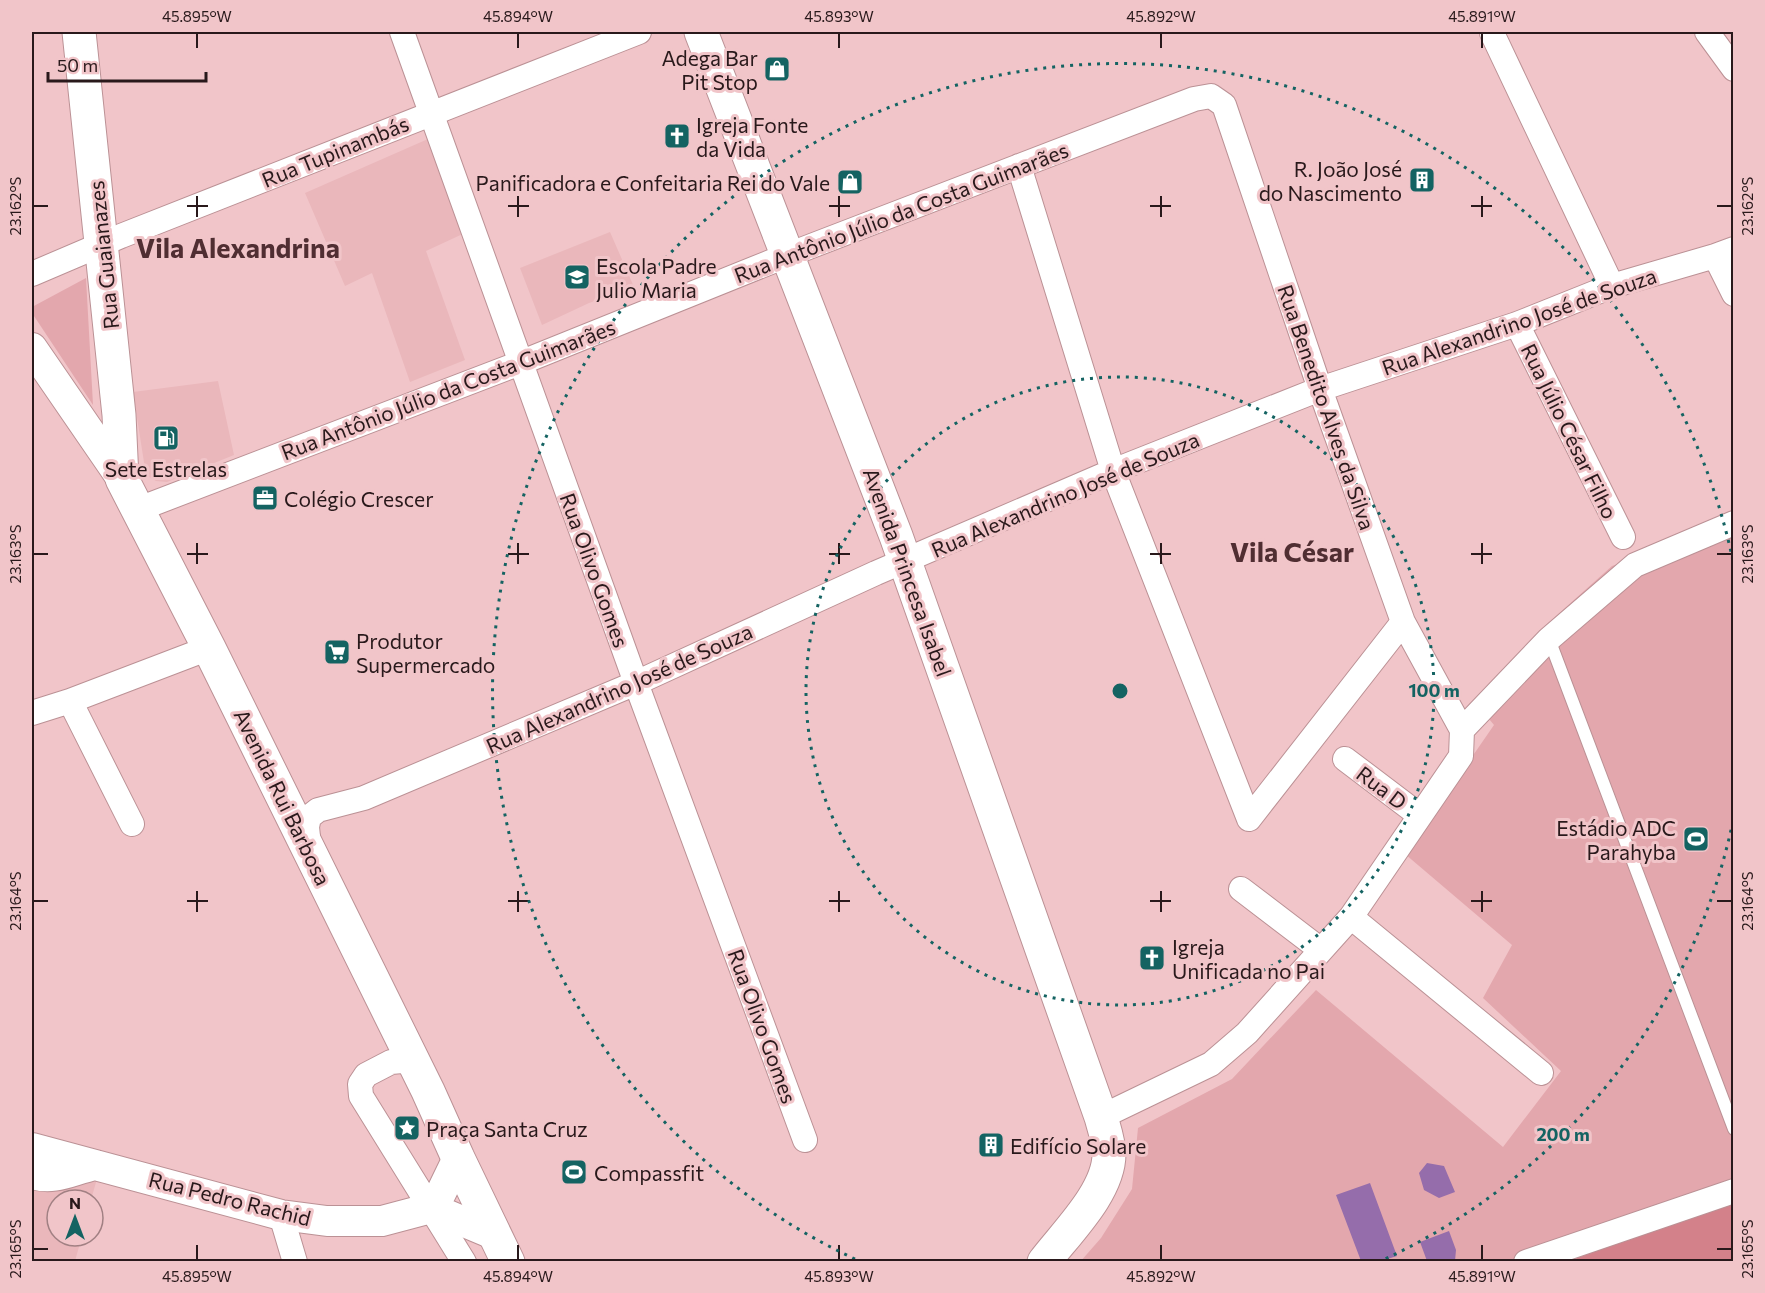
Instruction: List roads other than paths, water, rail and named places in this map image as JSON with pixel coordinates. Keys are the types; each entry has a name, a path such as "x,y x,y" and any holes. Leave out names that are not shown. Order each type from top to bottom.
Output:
{"main road":[{"name":"Rua Guaianazes","path":"79,32 119,415 122,479"},
{"name":"Avenida Princesa Isabel","path":"701,32 896,536 1101,1117 1109,1154 1104,1176 1091,1202 1044,1262"},
{"name":"Avenida Rui Barbosa","path":"122,479 209,648 415,1065 500,1248"}],"street":[{"name":"Rua Olivo Gomes","path":"402,32 636,683 806,1140"},
{"name":"Rua Tupinambás","path":"32,274 101,244 639,32"},
{"path":"1707,32 1734,69"},
{"path":"1492,33 1612,286"},
{"name":"Rua Benedito Alves da Silva","path":"1194,99 1211,96 1224,105 1320,389 1403,622 1462,730"},
{"name":"Rua Antônio Júlio da Costa Guimarães","path":"139,509 520,363 788,255 1194,99"},
{"path":"1019,166 1113,471 1249,819 1403,622"},
{"path":"1724,253 1734,294"},
{"name":"Rua Alexandrino José de Souza","path":"309,850 307,827 309,817 318,810 364,798 636,683 904,561 1113,471 1320,389 1517,324 1612,286 1724,253"},
{"name":"Rua Júlio César Filho","path":"1517,324 1623,537"},
{"name":"Avenida Rui Barbosa","path":"32,348 122,479"},
{"path":"1101,1117 1210,1064 1247,1033 1351,917 1461,756 1462,730 1549,639 1635,565 1734,523"},
{"path":"32,713 70,701 209,648"},
{"path":"70,701 132,824"},
{"name":"Rua D","path":"1345,759 1419,815"},
{"path":"1241,889 1321,950"},
{"path":"1351,917 1541,1073"},
{"path":"415,1065 402,1061 391,1062 366,1075 360,1084 361,1096 464,1262"},
{"name":"Rua Pedro Rachid","path":"32,1148 281,1215 327,1221 382,1221 430,1208"},
{"path":"430,1208 441,1193 458,1158"},
{"path":"32,1174 43,1177 60,1176 74,1169 96,1165"},
{"path":"1526,1262 1734,1191"},
{"path":"430,1208 500,1248"},
{"path":"281,1215 295,1262"}],"lane":[{"path":"1549,639 1734,1129"}],"place":[{"name":"Adega Bar Pit Stop","path":"777,69"},
{"name":"Igreja Fonte da Vida","path":"677,136"},
{"name":"R. João José do Nascimento","path":"1422,180"},
{"name":"Panificadora e Confeitaria Rei do Vale","path":"850,182"},
{"name":"Escola Padre Julio Maria","path":"577,277"},
{"name":"Sete Estrelas","path":"166,438"},
{"name":"Colégio Crescer","path":"265,498"},
{"name":"Produtor Supermercado","path":"337,652"},
{"name":"Estádio ADC Parahyba","path":"1696,839"},
{"name":"Igreja Unificada no Pai","path":"1152,958"},
{"name":"Praça Santa Cruz","path":"407,1128"},
{"name":"Edifício Solare","path":"991,1145"},
{"name":"Compassfit","path":"574,1172"}],"district":[{"name":"Vila Alexandrina","path":"238,247"},
{"name":"Vila César","path":"1292,551"}]}
